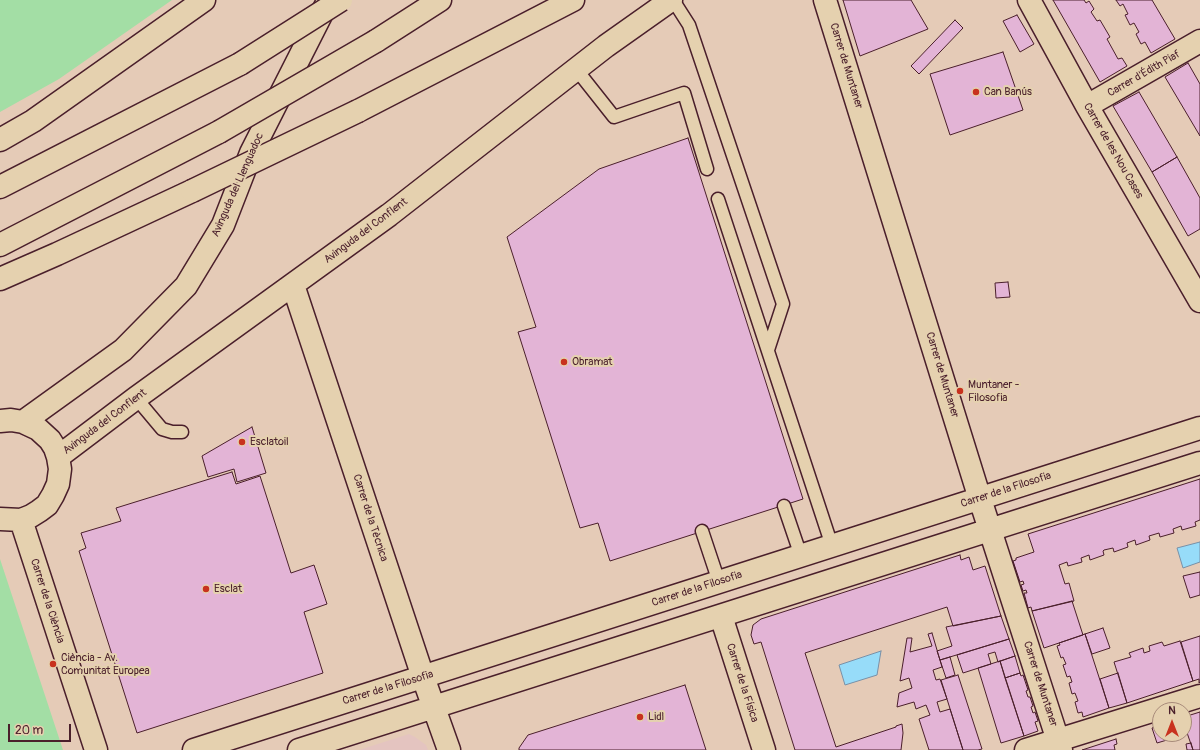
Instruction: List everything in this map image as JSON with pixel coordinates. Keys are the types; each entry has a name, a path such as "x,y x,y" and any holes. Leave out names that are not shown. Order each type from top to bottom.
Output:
{"main road":[{"path":"0,140 33,121 204,0"},
{"name":"Avinguda del Llenguadoc","path":"23,422 123,350 186,286 223,225 251,153 328,0"},
{"path":"0,187 240,64 341,0"},
{"path":"0,245 219,132 376,41 440,0"},
{"path":"0,279 192,191 358,111 573,0"},
{"name":"Avinguda del Conflent","path":"58,457 136,398 424,188 606,46 672,0"},
{"name":"Carrer de Muntaner","path":"825,0 980,499 1060,745"},
{"name":"Carrer de les Nou Cases","path":"1029,0 1087,106 1200,301"},
{"name":"Carrer d'Édith Piaf","path":"1087,106 1200,41"},
{"name":"Carrer de la Tècnica","path":"293,285 423,677 449,750"},
{"path":"0,421 11,420 23,422 38,428 50,440 58,457 60,469 58,484 54,495 47,505 31,516 10,519"},
{"name":"Carrer de la Filosofia","path":"194,750 1200,428"},
{"path":"299,750 1200,463"},
{"name":"Carrer de la Ciència","path":"10,519 96,750"},
{"name":"Carrer de la Física","path":"721,616 764,750"},
{"path":"1026,750 1060,745 1200,696"}],"lane":[{"path":"672,0 689,25 783,304 768,350"},
{"path":"576,69 614,117 684,93 707,169"},
{"path":"718,199 832,546"},
{"path":"136,398 162,429 172,432 182,432"},
{"path":"784,506 800,556"},
{"path":"702,531 719,582"}],"shaded area":[{"path":"409,734 426,745 428,750 359,750"}],"green space":[{"path":"0,0 172,0 59,79 0,112"},
{"path":"0,559 63,750 0,750"}],"water":[{"path":"1200,542 1200,562 1183,568 1177,548"},
{"path":"881,651 877,675 845,685 839,665"}],"building":[{"path":"843,0 911,0 928,29 860,56"},
{"path":"1053,0 1084,0 1086,3 1089,1 1094,9 1091,12 1097,21 1100,20 1110,37 1107,39 1118,59 1122,58 1127,66 1100,82"},
{"path":"1116,0 1152,0 1175,39 1151,53 1145,42 1141,44 1136,34 1139,32 1134,23 1130,25 1125,15 1128,14 1123,4 1120,6"},
{"path":"1017,15 1034,44 1020,52 1003,21"},
{"path":"955,20 963,28 919,74 911,66"},
{"name":"Can Banús","path":"1003,52 1023,110 950,135 930,74"},
{"path":"1188,63 1200,84 1200,136 1165,77"},
{"path":"1139,92 1177,157 1152,172 1113,106"},
{"path":"688,138 803,499 610,561 598,523 580,528 518,332 536,327 507,237 599,169"},
{"path":"1177,157 1200,198 1200,229 1188,236 1152,172"},
{"path":"1008,282 1010,297 996,298 995,283"},
{"name":"Esclatoil","path":"252,427 266,473 237,482 234,469 208,477 202,456"},
{"name":"Esclat","path":"232,472 236,484 260,476 291,573 314,565 327,604 304,612 323,673 137,733 79,551 86,548 81,533 121,521 116,508"},
{"path":"1200,479 1200,520 1195,522 1196,526 1182,530 1181,526 1173,529 1174,533 1160,537 1159,533 1149,536 1150,540 1136,545 1135,540 1127,543 1128,547 1114,552 1113,548 1104,550 1104,555 1090,560 1089,555 1081,558 1082,562 1068,566 1067,562 1059,565 1065,584 1069,583 1074,601 1032,611 1031,607 1028,608 1024,593 1027,593 1026,590 1023,591 1021,585 1024,584 1023,581 1020,582 1013,561 1016,560 1016,558 1034,552 1028,534"},
{"path":"960,555 961,560 969,557 973,570 985,566 1001,616 953,626 947,607 805,653 836,747 902,724 903,733 901,750 795,750 761,642 754,644 751,635 753,625 761,619"},
{"path":"1200,572 1200,595 1190,598 1183,576"},
{"path":"1072,601 1083,635 1044,648 1032,611"},
{"path":"1001,616 1009,639 940,660 937,651 952,646 946,627"},
{"path":"1103,628 1110,648 1092,654 1085,634"},
{"path":"932,633 942,667 933,670 936,680 940,679 947,699 937,702 940,712 950,709 963,750 929,750 919,719 930,715 926,705 916,709 914,702 897,707 899,693 912,688 909,678 900,681 907,638 912,638 910,652 932,646 928,634"},
{"path":"1085,634 1109,708 1083,717 1082,712 1078,713 1075,702 1078,701 1075,693 1072,694 1069,683 1072,682 1070,676 1067,677 1063,665 1066,664 1063,657 1061,658 1057,646 1060,645 1059,643"},
{"path":"1200,636 1199,683 1199,679 1193,681 1181,642"},
{"path":"1009,639 1015,656 998,662 995,652 988,654 991,664 963,673 957,655"},
{"path":"1180,641 1193,681 1127,703 1114,662 1131,657 1129,653 1143,648 1144,653 1150,651 1149,646 1162,642 1164,646"},
{"path":"1015,656 1020,673 1005,678 1000,661"},
{"path":"950,657 955,675 946,678 940,660"},
{"path":"1000,661 1024,736 1001,743 978,668"},
{"path":"1020,673 1021,676 1023,675 1028,690 1026,691 1033,706 1031,707 1033,713 1035,712 1038,721 1035,722 1038,731 1024,736 1005,678"},
{"path":"1118,673 1127,703 1109,708 1100,679"},
{"path":"958,675 982,749 963,750 941,680"},
{"name":"Lidl","path":"685,685 706,750 519,750 528,735"},
{"path":"1200,712 1200,750 1193,750 1190,742 1192,742 1192,714"},
{"path":"1116,739 1117,744 1114,745 1115,750 1082,750"},
{"path":"1191,743 1193,750 1187,750 1186,744"}],"place":[{"name":"Can Banús","path":"976,92"},
{"name":"Obramat","path":"564,362"},
{"name":"Muntaner - Filosofia","path":"960,391"},
{"name":"Esclatoil","path":"242,442"},
{"name":"Esclat","path":"206,589"},
{"name":"Ciència - Av. Comunitat Europea","path":"53,664"},
{"name":"Lidl","path":"640,717"}]}
